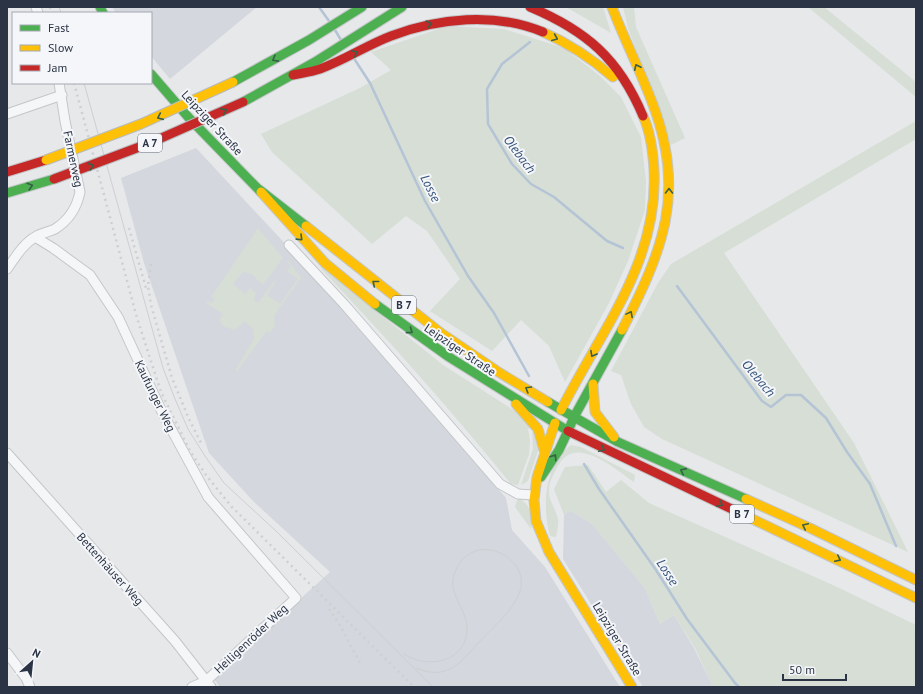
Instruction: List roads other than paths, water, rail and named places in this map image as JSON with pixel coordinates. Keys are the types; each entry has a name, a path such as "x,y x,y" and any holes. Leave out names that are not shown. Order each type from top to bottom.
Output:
{"main road":[{"name":"A 7","path":"7,172 106,140 141,125 233,82 309,40 362,7"},
{"name":"A 7","path":"7,193 112,159 243,102 293,75 317,66 402,7"},
{"path":"530,7 574,29 600,49 630,87 638,101 645,121 651,141 656,170 655,205 646,244 630,285 561,410 555,424"},
{"path":"545,7 578,24 604,45 627,69 657,116"},
{"path":"568,431 574,417 642,291 660,249 666,226 669,202 668,169 663,136 645,83 619,27 612,7"},
{"path":"317,66 424,25 461,19 495,20 526,27 573,47 597,63 628,95 645,121"},
{"name":"Leipziger Straße","path":"152,75 214,144 256,187 293,231 335,272 432,348 507,396 568,431 559,450 537,481"},
{"name":"Leipziger Straße","path":"256,187 441,333 500,373 561,410"},
{"path":"593,384 595,412 618,442"},
{"path":"507,396 538,425 543,436 544,450"},
{"name":"B 7","path":"561,410 618,442 804,525 916,580"},
{"name":"Leipziger Straße","path":"555,424 544,450 534,496 534,511 540,532 549,552 632,687"},
{"name":"B 7","path":"568,431 916,598"}],"street":[{"name":"Farmerweg","path":"35,237 55,229 71,215 78,202 80,192 65,122 60,84"},
{"path":"7,114 62,95"},
{"path":"7,269 26,244 35,237"},
{"name":"Kaufunger Weg","path":"35,237 90,275 118,317 162,412 208,497 296,598"},
{"path":"289,246 344,304 500,484 518,494 534,496"},
{"name":"Bettenhäuser Weg","path":"7,453 175,641 208,684"},
{"name":"Heiligenröder Weg","path":"192,687 208,684 296,598"},
{"path":"7,654 26,678 30,687"}],"waterway":[{"name":"Losse","path":"319,7 329,21"},
{"name":"Losse","path":"335,30 341,40"},
{"name":"Olebach","path":"530,42 502,64 487,89 488,124 512,164 531,184 554,197 607,241 623,248"},
{"name":"Losse","path":"355,60 370,83 425,201 468,276 494,313 529,376"},
{"name":"Olebach","path":"677,286 762,401 771,407 786,395 801,395 826,418 847,452 870,484 896,546"},
{"name":"Losse","path":"584,464 599,489 656,570 687,619 739,687"}],"tram line":[{"path":"59,7 61,12"},
{"path":"84,84 163,368 188,429 224,483 277,532 433,687"},
{"path":"404,654 414,659 435,662 445,660 454,655 461,648 466,639 467,627 463,611 454,590 454,574 459,564 470,553 483,550 495,551 510,559 518,570 521,581 520,592 507,613 458,664 448,670 436,672 428,672 416,668"}],"railway":[{"path":"50,7 52,12"},
{"path":"74,84 137,318 161,392 190,451 206,475 231,506 414,687"},
{"path":"129,228 146,288"},
{"path":"151,264 148,286 151,305 172,378 201,443"},
{"path":"329,609 341,627 361,665"}]}
